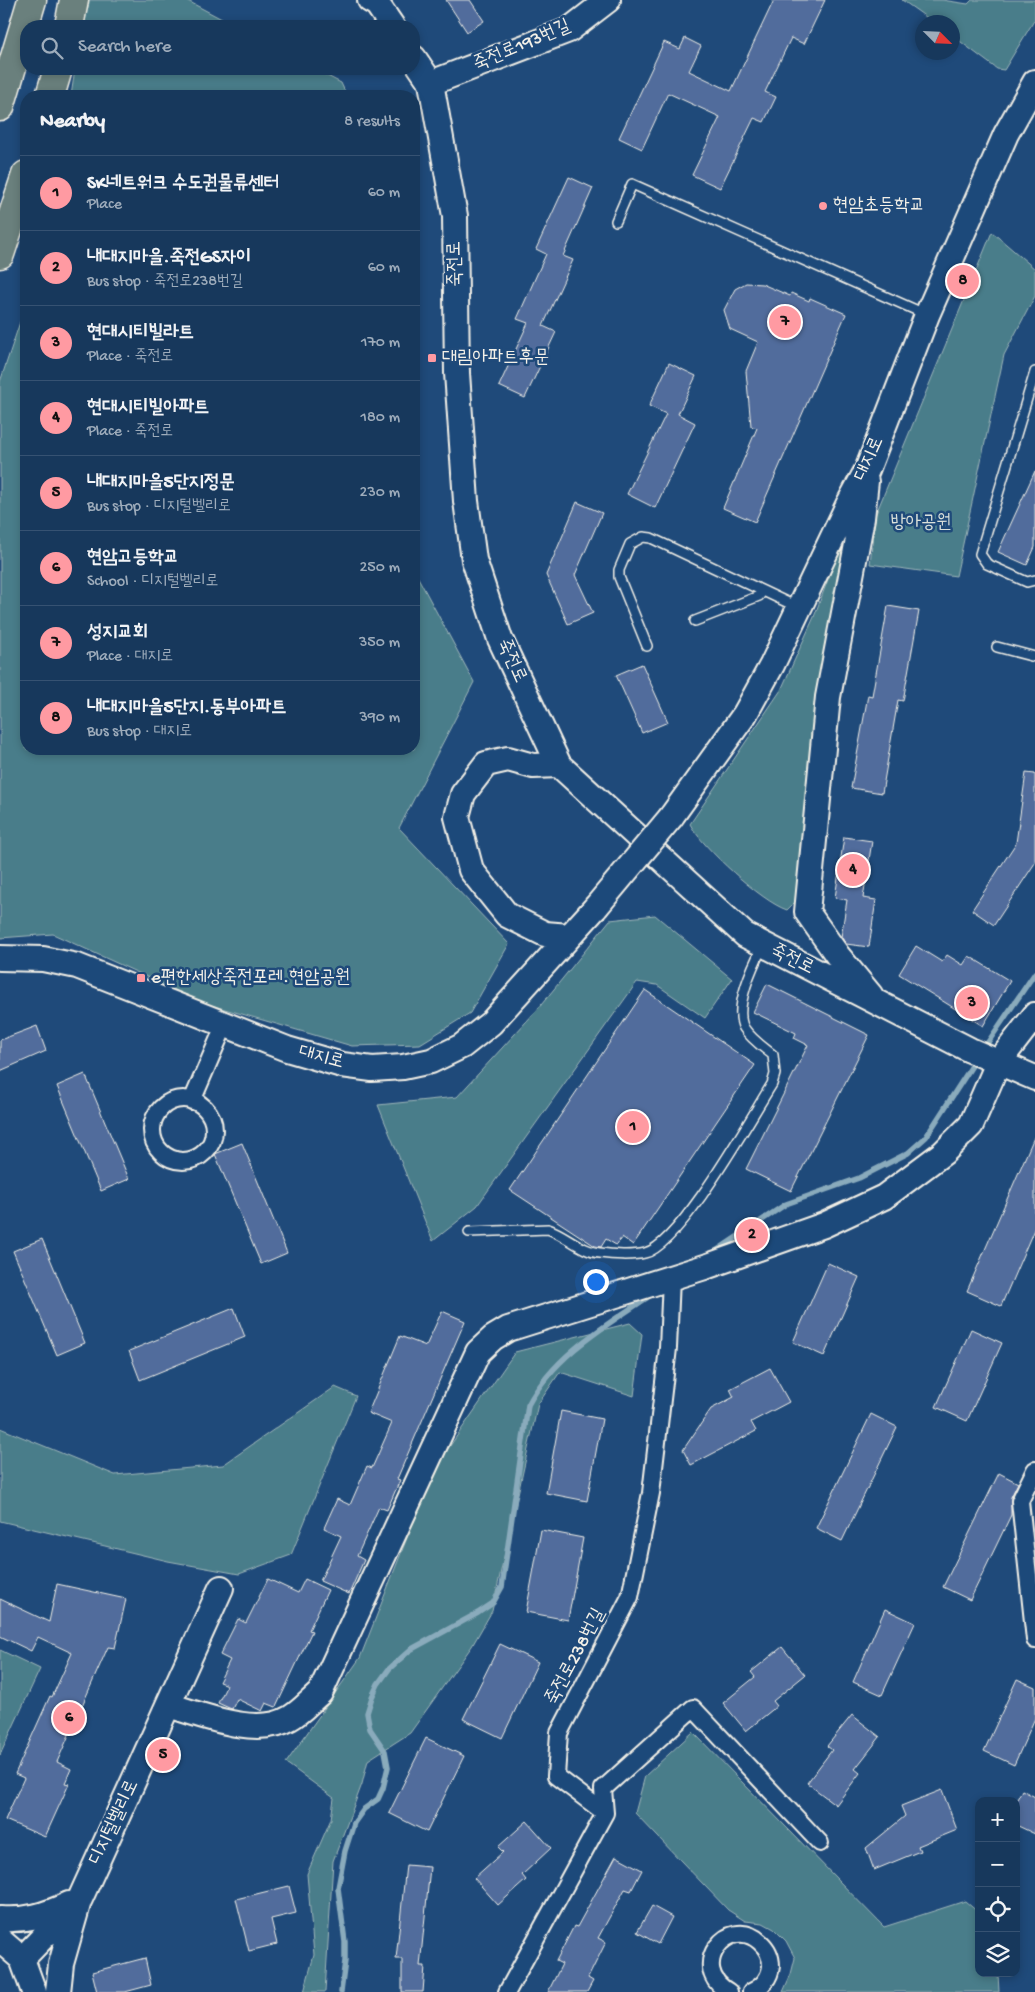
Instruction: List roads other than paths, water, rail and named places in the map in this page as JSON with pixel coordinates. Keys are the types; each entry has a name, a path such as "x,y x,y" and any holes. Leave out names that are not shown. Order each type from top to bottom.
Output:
{"highway":[{"path":"26,20 32,0"},
{"path":"70,20 74,0"},
{"path":"0,107 20,40"},
{"path":"52,90 56,75"},
{"path":"0,254 20,193"}],"street":[{"path":"370,0 377,4 388,20"},
{"name":"죽전로193번길","path":"431,83 569,30 608,0"},
{"name":"죽전로","path":"420,67 431,83 455,216 457,373 466,502 474,560 500,639 559,765 745,935 763,946 986,1057 1035,1078"},
{"name":"대지로","path":"0,958 42,959 77,966 286,1049 342,1065 372,1069 403,1067 431,1060 462,1046 491,1023 596,907 671,818 745,714 800,608 848,505 867,470 928,315 1006,134 1032,92"},
{"path":"867,470 862,518 828,697 807,912 838,956 877,1003"},
{"path":"559,765 533,766 508,759 486,764 463,794 457,816 471,870 507,914 545,934 569,936"},
{"path":"168,1705 228,1722 263,1727 289,1719 320,1693 478,1352 493,1338 508,1329 671,1284 708,1266 824,1225 884,1197 943,1153 971,1125 986,1057 1035,1015"},
{"path":"192,1101 225,1024"},
{"path":"172,1101 192,1101 208,1112 219,1142 202,1154 185,1161 167,1157 154,1143 152,1128 157,1114 172,1101"},
{"name":"죽전로238번길","path":"605,1813 556,1776 559,1733 630,1597 651,1493 668,1348 671,1284"},
{"path":"1035,1470 1020,1501 1035,1640"},
{"name":"디지털벨리로","path":"22,1959 80,1899 221,1588"},
{"path":"507,1992 605,1813 603,1789 693,1708 820,1843"},
{"path":"0,1919 32,1919 51,1913 80,1899"},
{"path":"58,1992 61,1964 80,1899"},
{"path":"730,1992 720,1986 714,1978 711,1958 721,1941 739,1934 758,1939 769,1954 769,1974 765,1982 751,1992"},
{"path":"0,1940 22,1959 34,1992"}],"lane":[{"path":"616,220 632,184 928,315"},
{"path":"1035,372 980,554 987,564 1027,582 1035,580"},
{"path":"647,646 619,578 621,564 630,544 636,539 644,537 651,538 757,586 762,592 800,608"},
{"path":"695,622 759,596 762,592"},
{"path":"997,647 1035,657"},
{"path":"469,1232 548,1230 559,1232 598,1254 646,1253 659,1244 697,1205 772,1084 775,1074 772,1055 750,1036 740,1017 740,1005 763,946"}],"waterway":[{"path":"982,1051 1035,973"},
{"path":"713,1253 786,1204 859,1178 908,1153 926,1137 977,1058"},
{"path":"341,1992 345,1961 345,1942 338,1888 345,1851 354,1823 364,1809 378,1799 388,1767 385,1751 370,1729 367,1713 372,1697 378,1684 389,1669 410,1650 493,1603 502,1587 528,1405 552,1370 567,1356 601,1329 654,1293"}],"place":[{"name":"현암초등학교","path":"823,206"},
{"name":"내대지마을5단지.동부아파트","path":"963,281"},
{"name":"성지교회","path":"785,322"},
{"name":"대림아파트후문","path":"432,358"},
{"name":"현대시티빌아파트","path":"853,870"},
{"name":"e편한세상죽전포레.현암공원","path":"141,978"},
{"name":"현대시티빌라트","path":"972,1003"},
{"name":"SK네트워크 수도권물류센터","path":"633,1127"},
{"name":"내대지마을.죽전GS자이","path":"752,1235"},
{"name":"현암고등학교","path":"69,1718"},
{"name":"내대지마을5단지정문","path":"163,1755"}],"park label":[{"name":"방아공원","path":"921,523"}]}
